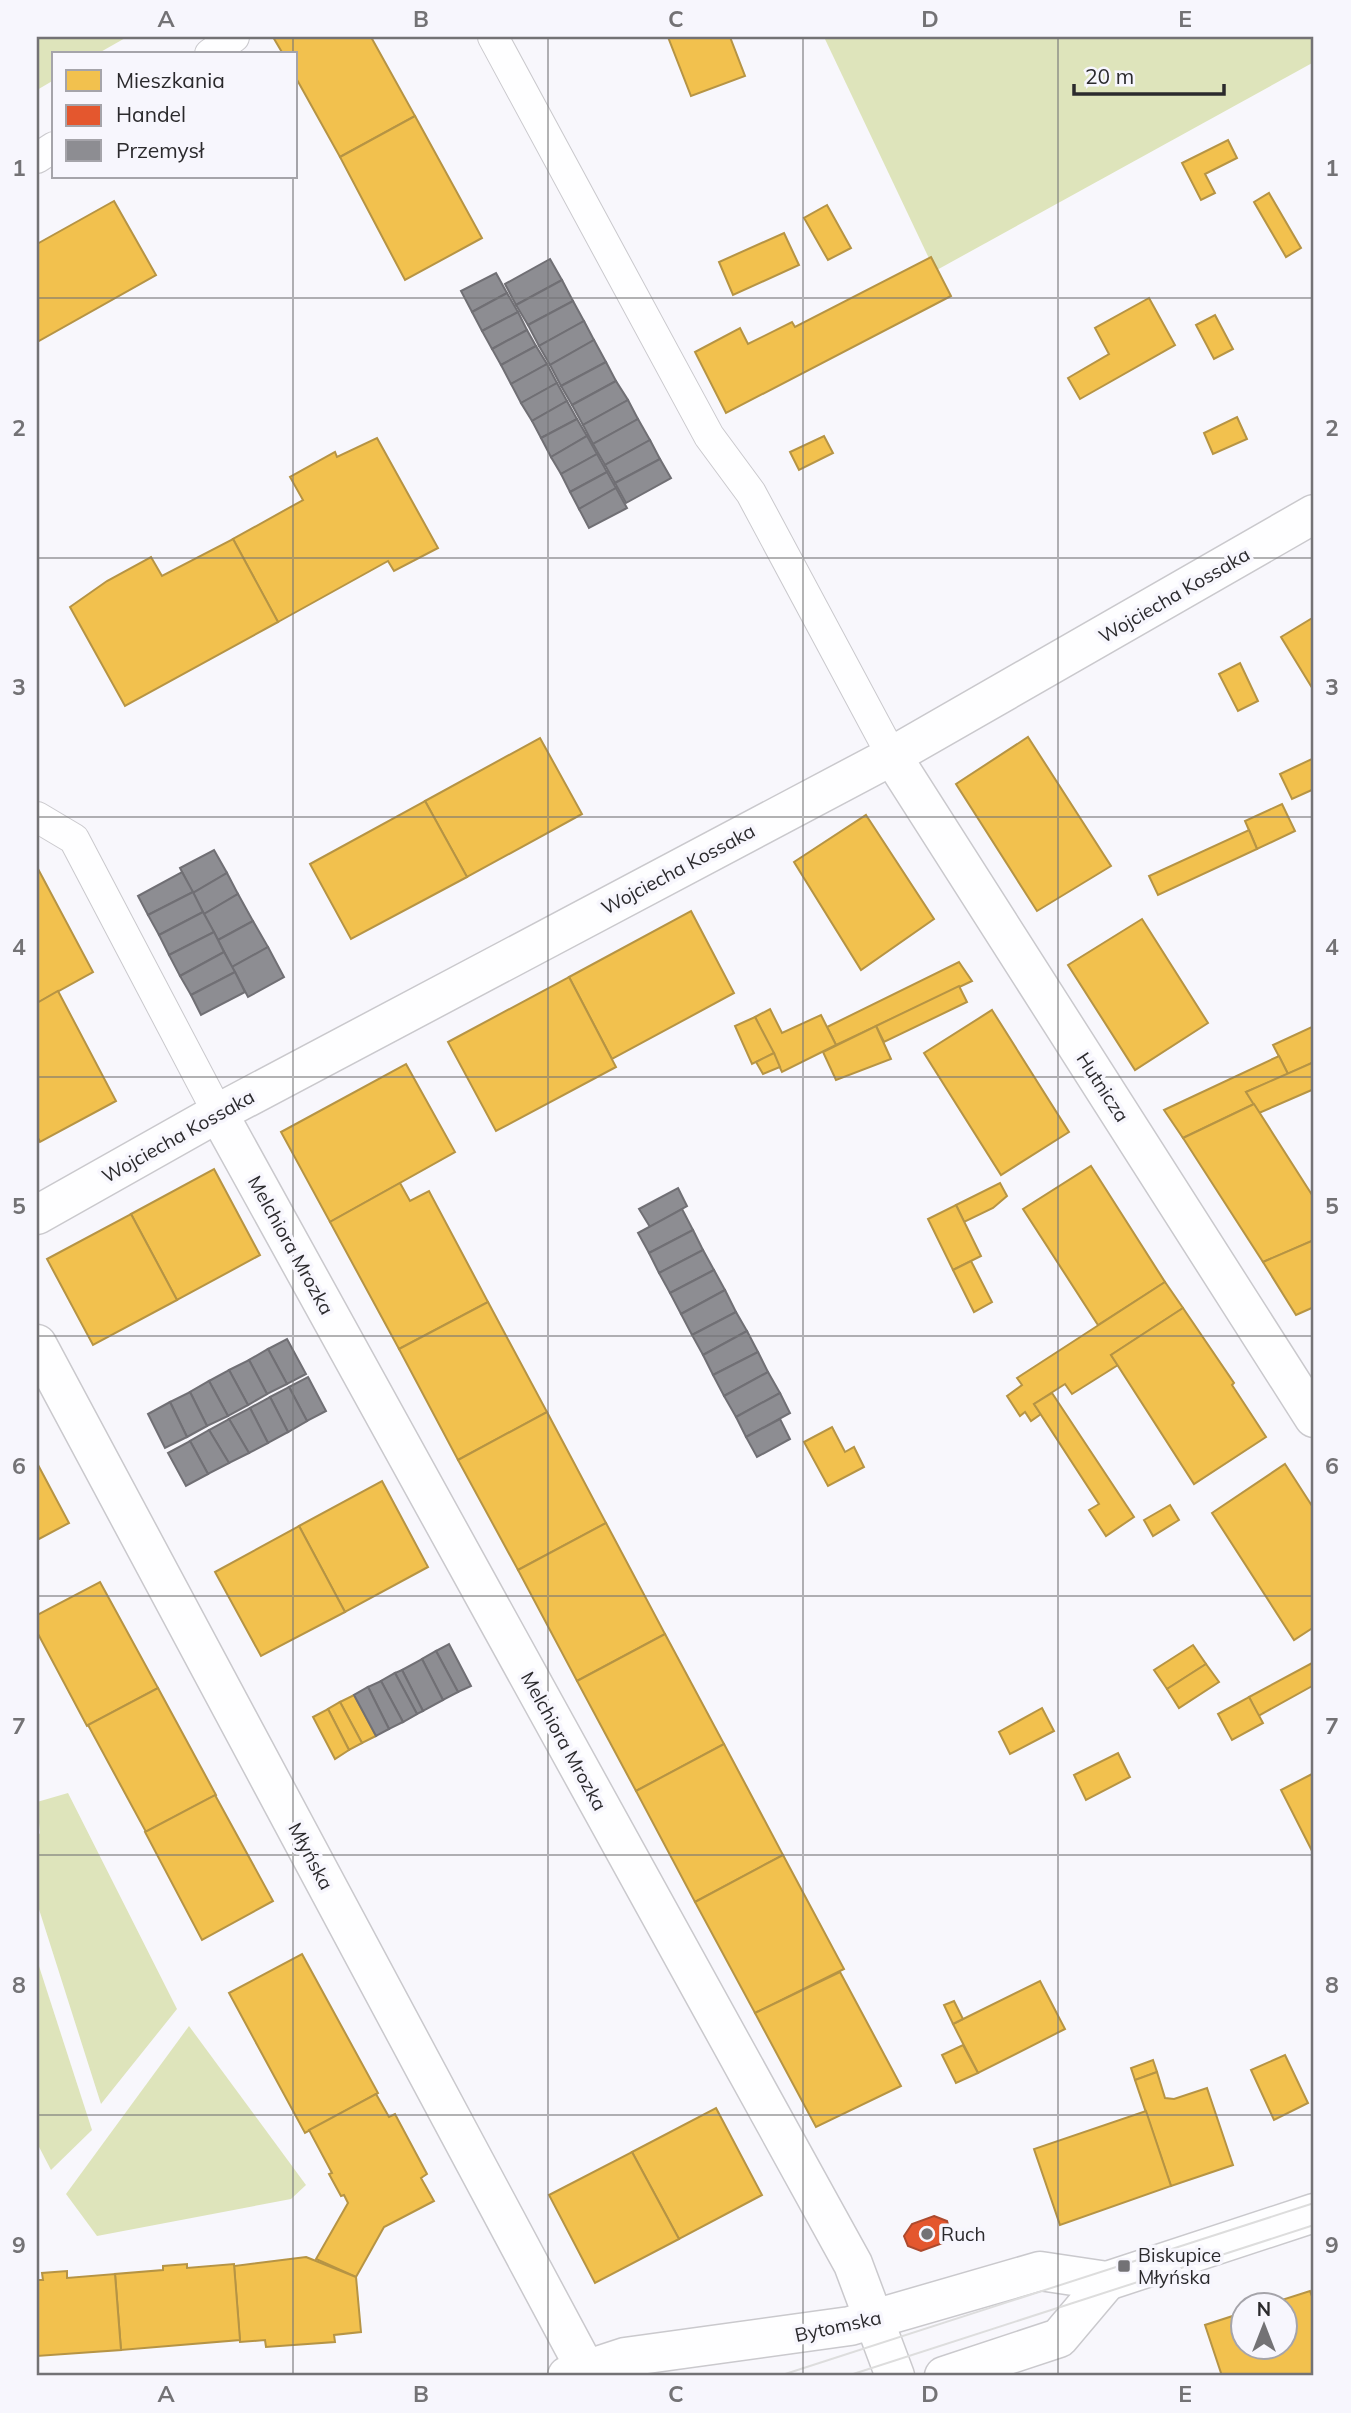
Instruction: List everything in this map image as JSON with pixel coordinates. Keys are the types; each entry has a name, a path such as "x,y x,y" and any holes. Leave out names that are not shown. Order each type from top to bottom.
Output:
{"street":[{"name":"Wojciecha Kossaka","path":"37,1215 218,1113 892,756 1314,514"},
{"name":"Hutnicza","path":"892,756 1314,1418"},
{"name":"Melchiora Mrozka","path":"218,1113 853,2264 876,2319 895,2376"},
{"name":"Młyńska","path":"37,1344 576,2372"},
{"name":"Bytomska","path":"576,2372 625,2357 805,2334 876,2319 1040,2271 1107,2281 1314,2213"},
{"path":"944,2376 1059,2338 1107,2281"}],"lane":[{"path":"213,52 234,37"},
{"path":"493,37 709,436 751,494 892,756"},
{"path":"37,158 52,148"},
{"path":"37,817 74,839 218,1113"}],"green space":[{"path":"37,37 127,37 101,52 52,52 52,81 37,90"},
{"path":"824,37 1314,37 1314,62 935,271"},
{"path":"68,1793 177,2009 101,2104 37,1903 37,1837 40,1833 37,1802"},
{"path":"37,1960 92,2130 51,2170 37,2143"},
{"path":"189,2026 306,2185 291,2199 97,2236 66,2194"}],"building: Mieszkania":[{"path":"273,37 371,37 415,116 340,157 298,82 298,52 282,52"},
{"path":"668,37 730,37 745,76 691,96"},
{"path":"415,116 482,238 405,280 340,157"},
{"path":"1228,140 1237,158 1205,174 1215,193 1201,200 1182,163"},
{"path":"1269,193 1301,248 1286,257 1254,202"},
{"path":"114,201 156,275 37,342 37,244"},
{"path":"827,205 851,248 828,260 804,218"},
{"path":"784,233 799,265 733,295 719,262"},
{"path":"931,257 951,296 726,413 695,352 740,328 748,344 792,322 795,327"},
{"path":"1149,298 1175,345 1080,399 1068,378 1109,354 1095,328"},
{"path":"1215,315 1233,349 1214,359 1196,325"},
{"path":"1237,417 1247,439 1213,454 1204,433"},
{"path":"824,436 833,453 799,470 790,452"},
{"path":"377,438 438,548 394,571 388,561 278,622 233,539 303,500 290,477 335,452 337,457"},
{"path":"233,539 278,622 125,706 70,607 107,581 151,557 162,576"},
{"path":"1314,617 1314,691 1281,637"},
{"path":"1240,663 1258,701 1238,711 1219,674"},
{"path":"1028,737 1111,866 1037,911 956,784"},
{"path":"540,738 582,814 467,877 425,801"},
{"path":"1314,758 1314,789 1292,799 1280,774"},
{"path":"425,801 467,877 351,939 310,864"},
{"path":"1282,804 1295,831 1257,849 1245,821"},
{"path":"866,815 934,919 861,970 794,862"},
{"path":"1249,830 1257,849 1158,895 1149,876"},
{"path":"37,867 93,972 37,1003"},
{"path":"691,911 734,993 612,1059 569,977"},
{"path":"1142,919 1208,1023 1135,1070 1068,965"},
{"path":"959,962 972,981 836,1045 827,1027"},
{"path":"569,977 616,1067 496,1131 448,1042"},
{"path":"959,986 967,1002 884,1042 876,1026"},
{"path":"58,991 116,1101 40,1142 37,1136 37,1003"},
{"path":"770,1009 782,1033 821,1015 836,1045 782,1072 755,1017"},
{"path":"992,1010 1069,1132 1001,1175 924,1053"},
{"path":"755,1017 774,1053 752,1064 735,1026"},
{"path":"876,1026 891,1059 836,1080 823,1052"},
{"path":"1314,1026 1314,1062 1288,1074 1273,1045"},
{"path":"774,1053 780,1067 763,1074 756,1062"},
{"path":"1279,1056 1288,1074 1246,1092 1254,1104 1183,1138 1164,1110"},
{"path":"1314,1062 1314,1089 1259,1113 1246,1092"},
{"path":"406,1064 455,1152 330,1222 281,1132"},
{"path":"1254,1104 1314,1198 1314,1240 1263,1262 1183,1138"},
{"path":"1091,1166 1165,1282 1098,1325 1023,1209"},
{"path":"214,1169 260,1255 177,1300 131,1214"},
{"path":"400,1183 410,1201 429,1191 488,1302 399,1349 330,1222"},
{"path":"1000,1183 1007,1196 993,1208 964,1222 956,1205"},
{"path":"956,1205 981,1256 953,1270 928,1219"},
{"path":"131,1214 177,1300 93,1345 47,1259"},
{"path":"1314,1240 1314,1307 1296,1315 1263,1262"},
{"path":"971,1261 992,1302 974,1312 953,1270"},
{"path":"1165,1282 1183,1308 1111,1355 1118,1365 1072,1394 1065,1384 1034,1404 1041,1414 1031,1421 1025,1412 1020,1416 1007,1396 1022,1385 1017,1378"},
{"path":"488,1302 547,1412 458,1460 399,1349"},
{"path":"1183,1308 1234,1383 1232,1385 1266,1437 1194,1484 1111,1355"},
{"path":"1052,1393 1134,1517 1106,1536 1089,1510 1099,1504 1034,1404"},
{"path":"547,1412 606,1523 518,1570 458,1460"},
{"path":"832,1427 845,1452 854,1447 864,1467 828,1486 804,1442"},
{"path":"37,1463 69,1523 37,1540"},
{"path":"1285,1464 1314,1509 1314,1627 1294,1640 1212,1513"},
{"path":"382,1481 428,1567 345,1612 299,1526"},
{"path":"1170,1505 1179,1520 1153,1536 1144,1520"},
{"path":"606,1523 665,1634 577,1681 518,1570"},
{"path":"299,1526 345,1612 261,1656 215,1572"},
{"path":"100,1582 158,1688 87,1726 37,1632 37,1615"},
{"path":"665,1634 724,1744 636,1791 577,1681"},
{"path":"1193,1645 1206,1664 1167,1689 1154,1670"},
{"path":"1314,1662 1314,1685 1258,1716 1249,1697"},
{"path":"1206,1664 1219,1682 1179,1708 1167,1689"},
{"path":"158,1688 216,1795 146,1832 88,1725"},
{"path":"354,1695 376,1736 362,1743 340,1702"},
{"path":"1249,1697 1263,1723 1232,1740 1218,1714"},
{"path":"340,1702 362,1743 349,1750 328,1709"},
{"path":"1042,1708 1054,1731 1010,1754 999,1732"},
{"path":"328,1709 349,1750 335,1759 313,1717"},
{"path":"724,1744 783,1855 695,1902 636,1791"},
{"path":"1118,1753 1130,1777 1086,1800 1074,1775"},
{"path":"1314,1773 1314,1850 1312,1851 1281,1790"},
{"path":"215,1795 273,1901 202,1940 145,1832"},
{"path":"783,1855 844,1969 755,2013 695,1902"},
{"path":"302,1954 378,2093 305,2133 229,1993"},
{"path":"840,1972 901,2086 816,2127 755,2013"},
{"path":"1040,1981 1065,2029 978,2073 953,2024"},
{"path":"954,2001 963,2019 953,2024 944,2005"},
{"path":"963,2045 978,2073 956,2083 942,2055"},
{"path":"1285,2055 1308,2103 1274,2120 1251,2070"},
{"path":"1153,2060 1157,2072 1135,2080 1131,2068"},
{"path":"1157,2072 1165,2098 1174,2099 1207,2088 1233,2165 1171,2186 1135,2080"},
{"path":"376,2094 389,2117 395,2114 427,2174 421,2178 434,2201 384,2227 356,2277 316,2259 348,2203 329,2174 332,2173 309,2130"},
{"path":"716,2108 762,2195 679,2239 632,2152"},
{"path":"1146,2111 1171,2186 1060,2225 1034,2149"},
{"path":"632,2152 679,2239 595,2283 549,2195"},
{"path":"306,2257 356,2277 361,2332 334,2335 335,2342 266,2347 265,2340 240,2342 234,2266"},
{"path":"187,2264 187,2268 234,2264 240,2340 121,2350 115,2274 163,2270 163,2266"},
{"path":"67,2271 67,2278 115,2274 121,2350 37,2356 37,2280 43,2280 42,2273"},
{"path":"1310,2291 1314,2302 1314,2376 1222,2376 1205,2325 1228,2318 1228,2360 1298,2360 1298,2295"}],"building: Handel":[{"name":"Ruch","path":"934,2216 947,2221 950,2231 943,2243 921,2251 908,2246 904,2236 912,2224"}],"building: Przemysł":[{"path":"550,259 562,280 516,305 505,284"},
{"path":"496,273 507,293 472,312 461,291"},
{"path":"562,280 573,301 528,325 516,305"},
{"path":"507,293 518,312 482,331 472,312"},
{"path":"573,301 584,321 539,346 528,325"},
{"path":"518,312 527,330 492,349 482,331"},
{"path":"584,321 594,340 550,365 539,346"},
{"path":"527,330 536,346 501,365 492,349"},
{"path":"594,340 606,362 561,386 550,365"},
{"path":"536,346 547,364 511,384 501,365"},
{"path":"606,362 616,381 572,405 561,386"},
{"path":"547,364 557,383 521,403 511,384"},
{"path":"616,381 628,400 583,425 572,405"},
{"path":"557,383 567,401 532,421 521,403"},
{"path":"628,400 638,419 593,444 583,425"},
{"path":"567,401 577,419 541,438 532,421"},
{"path":"577,419 587,436 551,457 541,438"},
{"path":"638,419 650,440 605,465 593,444"},
{"path":"587,436 597,454 561,474 551,457"},
{"path":"650,440 660,459 615,483 605,465"},
{"path":"597,454 607,472 570,492 561,474"},
{"path":"660,459 671,478 626,503 615,483"},
{"path":"607,472 616,488 579,509 570,492"},
{"path":"616,488 627,508 589,528 579,509"},
{"path":"214,850 227,873 193,893 180,868"},
{"path":"182,872 193,892 148,915 138,896"},
{"path":"227,873 238,894 204,914 193,893"},
{"path":"193,892 203,912 159,935 148,915"},
{"path":"238,894 253,921 218,940 204,914"},
{"path":"203,912 214,932 169,955 159,935"},
{"path":"253,921 268,947 232,967 218,940"},
{"path":"214,932 224,952 180,976 169,955"},
{"path":"268,947 284,977 248,997 232,967"},
{"path":"224,952 235,972 191,995 180,976"},
{"path":"235,972 245,992 201,1015 191,995"},
{"path":"678,1188 687,1206 650,1227 639,1209"},
{"path":"682,1209 693,1230 649,1253 638,1233"},
{"path":"693,1230 703,1250 659,1273 649,1253"},
{"path":"703,1250 714,1270 670,1293 659,1273"},
{"path":"714,1270 725,1290 681,1314 670,1293"},
{"path":"725,1290 736,1312 692,1335 681,1314"},
{"path":"736,1312 747,1331 703,1355 692,1335"},
{"path":"747,1331 758,1352 713,1375 703,1355"},
{"path":"287,1339 306,1374 287,1384 268,1349"},
{"path":"268,1349 287,1384 267,1394 249,1360"},
{"path":"758,1352 768,1372 724,1396 713,1375"},
{"path":"249,1360 267,1394 248,1405 229,1370"},
{"path":"229,1370 248,1405 228,1416 209,1381"},
{"path":"768,1372 780,1393 736,1417 724,1396"},
{"path":"308,1377 326,1411 307,1421 289,1387"},
{"path":"209,1381 228,1416 207,1426 190,1392"},
{"path":"289,1387 307,1421 288,1432 270,1397"},
{"path":"190,1392 207,1426 187,1437 170,1402"},
{"path":"780,1393 790,1413 746,1437 736,1417"},
{"path":"270,1397 288,1432 268,1443 250,1408"},
{"path":"170,1402 187,1437 165,1448 148,1414"},
{"path":"250,1408 268,1443 249,1453 229,1419"},
{"path":"229,1419 249,1453 229,1463 209,1430"},
{"path":"780,1419 790,1439 757,1457 746,1437"},
{"path":"209,1430 229,1463 208,1474 190,1441"},
{"path":"190,1441 208,1474 186,1486 168,1453"},
{"path":"449,1644 471,1686 458,1692 436,1651"},
{"path":"436,1651 458,1692 443,1700 422,1659"},
{"path":"422,1659 443,1700 423,1711 402,1670"},
{"path":"402,1670 423,1711 417,1714 395,1673"},
{"path":"395,1673 417,1714 403,1722 381,1681"},
{"path":"381,1681 403,1722 389,1729 368,1687"},
{"path":"368,1687 389,1729 376,1736 354,1695"}],"tram line":[{"path":"779,2376 1314,2203"},
{"path":"847,2376 1314,2225"}],"place":[{"name":"Ruch","path":"927,2234"},
{"name":"Biskupice Młyńska","path":"1124,2266"}]}
